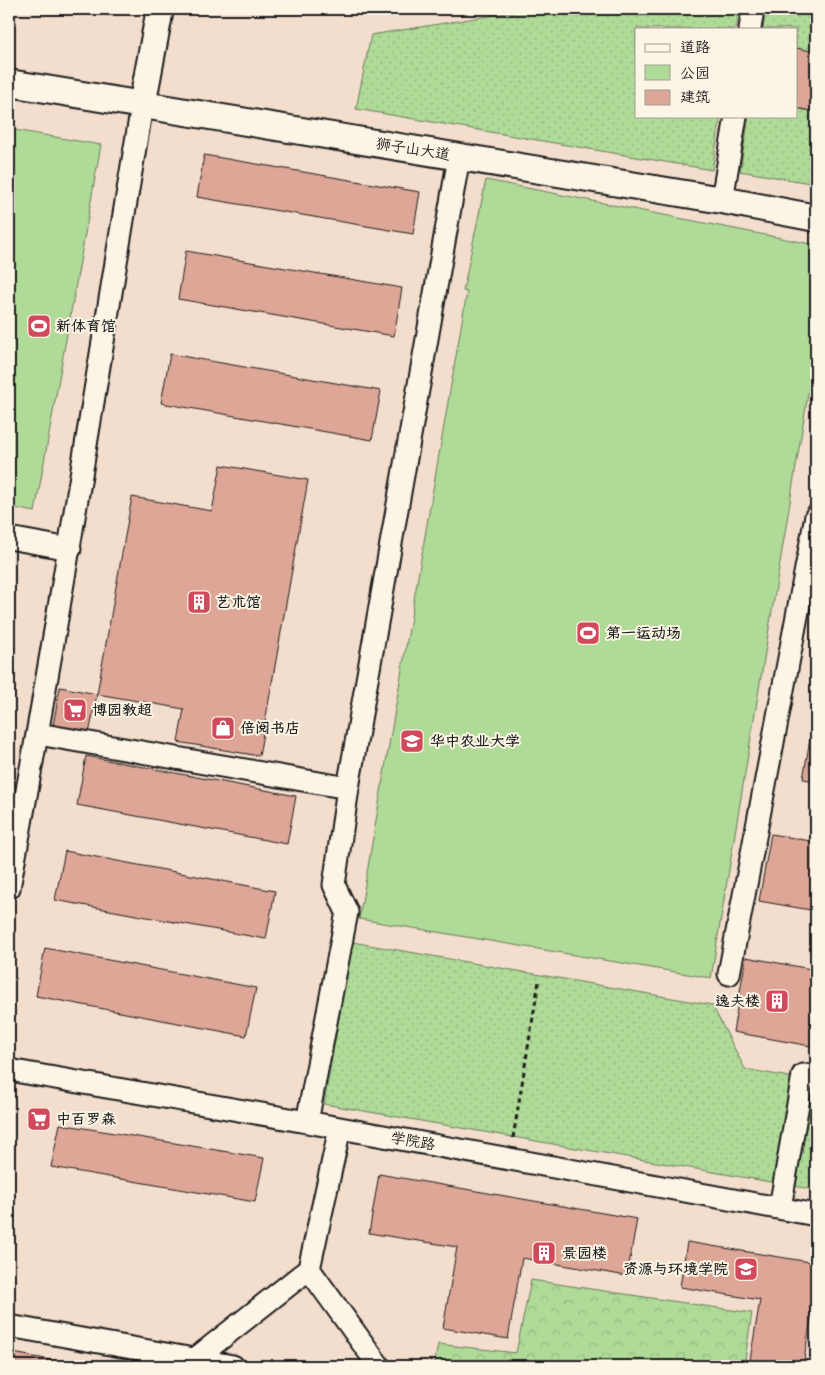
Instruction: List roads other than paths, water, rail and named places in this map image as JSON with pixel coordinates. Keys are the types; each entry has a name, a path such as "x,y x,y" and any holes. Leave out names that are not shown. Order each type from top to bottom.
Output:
{"street":[{"path":"9,888 70,549 142,106 160,9"},
{"path":"750,28 753,9"},
{"name":"狮子山大道","path":"9,84 722,200 816,218"},
{"path":"722,200 736,118"},
{"path":"307,1122 347,912 334,885 348,788 459,157"},
{"path":"729,974 816,516"},
{"path":"9,538 70,549"},
{"path":"38,734 348,788"},
{"name":"学院路","path":"9,1070 307,1122 816,1215"},
{"path":"780,1208 803,1074 816,1077"},
{"path":"195,1359 309,1269 340,1128"},
{"path":"309,1269 379,1366"},
{"path":"9,1326 233,1366"}],"place":[{"name":"新体育馆","path":"39,326"},
{"name":"艺术馆","path":"199,602"},
{"name":"第一运动场","path":"588,633"},
{"name":"博园教超","path":"75,710"},
{"name":"倍阅书店","path":"223,728"},
{"name":"华中农业大学","path":"412,741"},
{"name":"逸夫楼","path":"777,1001"},
{"name":"中百罗森","path":"39,1119"},
{"name":"景园楼","path":"544,1253"},
{"name":"资源与环境学院","path":"746,1269"}]}
